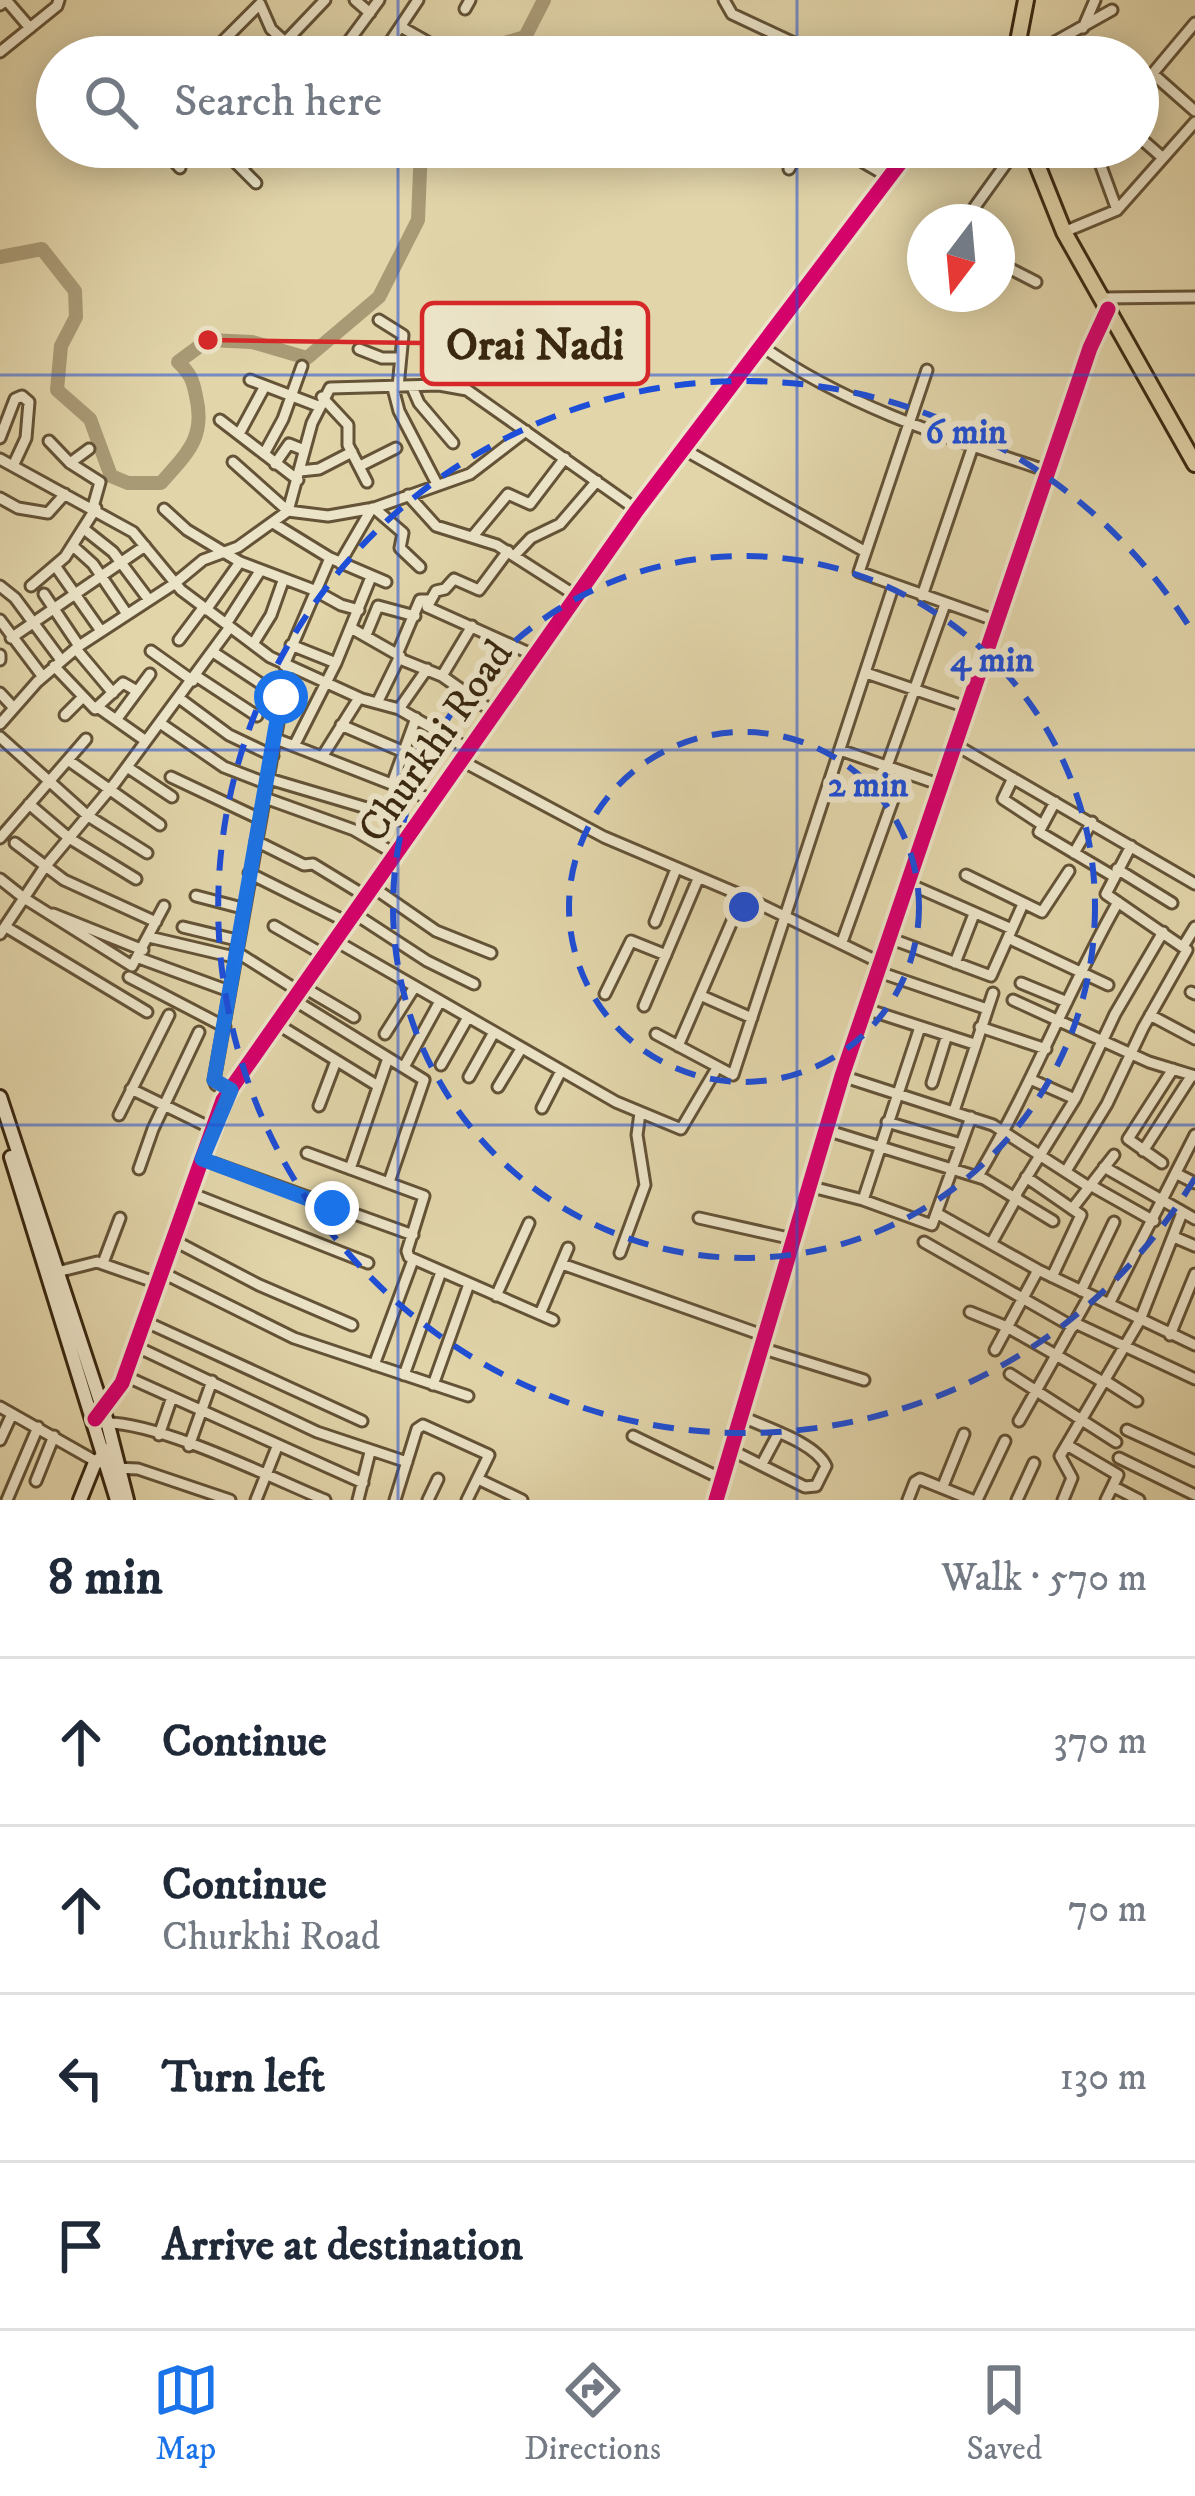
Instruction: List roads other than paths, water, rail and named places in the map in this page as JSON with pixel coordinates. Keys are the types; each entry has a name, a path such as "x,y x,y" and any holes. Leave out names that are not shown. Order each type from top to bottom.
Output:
{"main road":[{"path":"1020,36 1026,0"},
{"path":"1038,168 1064,232 1195,464"}],"street":[{"path":"0,4 6,0 30,28"},
{"path":"0,52 59,0"},
{"path":"292,36 325,0"},
{"path":"355,0 370,13"},
{"path":"353,36 379,0"},
{"path":"395,36 418,0"},
{"path":"724,0 732,14 779,36"},
{"path":"1083,28 1095,0"},
{"path":"228,36 262,2 278,36"},
{"path":"1063,36 1112,10"},
{"path":"1159,67 1195,23"},
{"path":"401,27 417,36"},
{"path":"1159,79 1195,111"},
{"path":"1159,163 1195,122"},
{"path":"1159,154 1163,158"},
{"path":"873,168 887,176"},
{"name":"Churkhi Road","path":"102,1417 124,1376 231,1090 638,509 894,168"},
{"path":"977,204 1003,168"},
{"path":"1102,168 1117,210"},
{"path":"1064,232 1117,210 1154,168"},
{"path":"242,169 256,183"},
{"path":"1015,271 1036,282"},
{"path":"716,1500 842,1076 1105,304 1195,297"},
{"path":"379,320 403,335 396,387 399,411 437,484"},
{"path":"760,345 836,393 1048,471"},
{"path":"359,349 382,358 399,358"},
{"path":"264,454 302,366"},
{"path":"928,370 859,572 997,621"},
{"path":"250,380 292,397 320,402 348,425 352,452 367,482"},
{"path":"0,724 77,648 288,511 320,402 335,387 439,385 467,390 638,509"},
{"path":"239,434 265,386"},
{"path":"412,386 419,403 453,443"},
{"path":"0,438 15,399 22,396 29,402 27,430 13,466"},
{"path":"220,420 275,464 299,475 352,452"},
{"path":"233,462 288,511 315,517 373,508 470,474 526,431"},
{"path":"32,586 73,546 94,507 100,482 70,463 49,440"},
{"path":"275,464 289,444 304,450"},
{"path":"922,596 973,446"},
{"path":"70,463 89,448"},
{"path":"360,466 396,448"},
{"path":"682,449 864,551"},
{"path":"0,458 134,532 174,584 286,666 416,718 539,804 842,942 880,968 987,1009"},
{"path":"473,536 508,494 530,504 565,458"},
{"path":"376,703 421,600 428,601 454,579 479,590 511,554 560,524 597,481"},
{"path":"0,498 18,508 48,513 65,494"},
{"path":"409,494 436,526 511,554 578,597"},
{"path":"231,1090 214,1080 290,644 314,590 373,508"},
{"path":"373,508 403,533 400,548 420,567"},
{"path":"164,509 187,530 240,562 314,590 332,602 380,606 415,616"},
{"path":"273,523 335,560 386,582"},
{"path":"84,529 121,563 149,600"},
{"path":"73,546 127,614"},
{"path":"10,638 145,546"},
{"path":"178,640 240,562"},
{"path":"56,566 101,631"},
{"path":"147,1012 3,930 44,868 195,678 260,571"},
{"path":"294,746 336,663 371,577"},
{"path":"253,644 271,615 283,581"},
{"path":"0,586 21,605 83,698 146,740"},
{"path":"656,1034 733,1075 893,587"},
{"path":"44,594 77,648 113,693"},
{"path":"428,601 429,609 538,656"},
{"path":"887,766 945,604"},
{"path":"21,605 0,618 10,638 43,677"},
{"path":"366,635 375,608"},
{"path":"442,676 472,626"},
{"path":"351,628 442,676 496,714"},
{"path":"290,644 336,663"},
{"path":"151,651 257,716"},
{"path":"213,652 281,697"},
{"path":"399,709 427,669"},
{"path":"866,673 966,707"},
{"path":"116,720 150,674"},
{"path":"100,708 125,682 137,692"},
{"path":"0,693 14,708"},
{"path":"65,715 83,698"},
{"path":"179,698 230,735 273,756"},
{"path":"322,757 359,698"},
{"path":"392,784 416,718"},
{"path":"160,723 224,767 387,814 416,827"},
{"path":"341,725 404,752"},
{"path":"0,737 88,816 146,853"},
{"path":"0,838 86,739"},
{"path":"276,739 435,801"},
{"path":"954,744 1195,884"},
{"path":"840,750 941,785"},
{"path":"68,760 160,825"},
{"path":"127,767 172,797"},
{"path":"842,942 903,772"},
{"path":"171,777 260,819"},
{"path":"1013,778 1003,799 1041,824"},
{"path":"1027,815 1040,793"},
{"path":"265,798 354,830 397,855"},
{"path":"1055,802 1041,824 1041,833 1172,903"},
{"path":"28,804 69,838 136,880"},
{"path":"1074,853 1092,822"},
{"path":"256,841 370,892 436,931 491,953"},
{"path":"15,843 44,868 156,922"},
{"path":"1066,1171 1107,1104 1186,953 1184,945 1105,892 1131,846"},
{"path":"655,922 676,869"},
{"path":"966,875 1044,912 1069,871"},
{"path":"249,873 352,919 474,984"},
{"path":"644,1006 698,879"},
{"path":"1,882 134,966 164,906"},
{"path":"907,883 1108,985"},
{"path":"196,896 242,908"},
{"path":"678,1046 743,896"},
{"path":"978,1176 1032,1080 1080,971 1118,902"},
{"path":"889,938 992,976 1023,904"},
{"path":"50,914 62,915 229,991"},
{"path":"955,963 974,914"},
{"path":"274,926 326,956"},
{"path":"183,927 235,949 422,1078 389,1182"},
{"path":"1184,945 1195,928"},
{"path":"992,1242 1075,1099 1102,1039 1163,932"},
{"path":"149,937 235,949"},
{"path":"336,941 493,1034 640,1113 685,1128 717,1069"},
{"path":"605,994 631,941 667,955"},
{"path":"129,977 225,1027"},
{"path":"1022,983 1067,1002"},
{"path":"385,1034 414,988"},
{"path":"299,993 354,1017"},
{"path":"954,1111 993,993"},
{"path":"702,996 752,1018"},
{"path":"1013,1000 1192,1075"},
{"path":"404,1067 440,1003"},
{"path":"866,1009 974,1044"},
{"path":"1150,1015 1195,1039"},
{"path":"119,1115 169,1016"},
{"path":"441,1066 466,1018"},
{"path":"277,1024 378,1086"},
{"path":"863,1200 920,1027"},
{"path":"980,1028 1046,1049"},
{"path":"140,1168 200,1032"},
{"path":"469,1077 493,1034"},
{"path":"932,1083 947,1035"},
{"path":"498,1087 520,1049"},
{"path":"350,1169 388,1058"},
{"path":"1143,1151 1192,1075 1195,1060"},
{"path":"319,1106 336,1061"},
{"path":"1162,1163 1129,1137 1173,1069"},
{"path":"542,1108 561,1071"},
{"path":"842,1076 1005,1131 1154,1221"},
{"path":"1032,1080 1075,1099"},
{"path":"131,1089 213,1129"},
{"path":"0,1097 102,1417 117,1500"},
{"path":"620,1253 645,1185 637,1135 640,1113"},
{"path":"808,1186 932,1225 971,1117"},
{"path":"887,1122 961,1144"},
{"path":"0,1124 102,1417"},
{"path":"826,1130 978,1176 1053,1221"},
{"path":"1109,1304 1195,1136"},
{"path":"308,1153 426,1199 407,1255 413,1260 553,1320"},
{"path":"1072,1209 1114,1155"},
{"path":"202,1159 413,1235"},
{"path":"1104,1167 1195,1219"},
{"path":"1177,1174 1195,1183"},
{"path":"1026,1177 1081,1217 1052,1277"},
{"path":"190,1193 368,1263"},
{"path":"1063,1500 1072,1478 1060,1460 1066,1445 1141,1320 1183,1213"},
{"path":"938,1214 1037,1270 1195,1345"},
{"path":"104,1263 120,1218"},
{"path":"699,1218 793,1239"},
{"path":"1019,1421 1074,1325 1114,1222"},
{"path":"496,1295 529,1223"},
{"path":"1174,1237 1195,1246"},
{"path":"173,1240 259,1285 352,1325"},
{"path":"924,1241 1074,1325 1195,1379"},
{"path":"540,1314 568,1248"},
{"path":"374,1365 413,1260"},
{"path":"57,1272 104,1263 159,1278 268,1328 468,1396"},
{"path":"562,1264 765,1336"},
{"path":"994,1350 1037,1270"},
{"path":"404,1376 442,1272"},
{"path":"1170,1334 1195,1274"},
{"path":"433,1385 469,1284"},
{"path":"970,1312 1007,1327 1137,1401"},
{"path":"144,1321 362,1421"},
{"path":"135,1346 370,1452 406,1462"},
{"path":"761,1348 864,1380"},
{"path":"1010,1374 1116,1442"},
{"path":"124,1376 363,1483"},
{"path":"189,1445 212,1382"},
{"path":"159,1435 172,1397"},
{"path":"0,1407 109,1459 230,1500"},
{"path":"0,1440 12,1414"},
{"path":"102,1417 189,1445 325,1500"},
{"path":"731,1450 806,1487 820,1481 826,1466 823,1458 741,1417"},
{"path":"395,1500 417,1429 423,1425 488,1453 467,1500"},
{"path":"7,1500 38,1427"},
{"path":"1127,1430 1195,1462"},
{"path":"762,1463 778,1434"},
{"path":"944,1486 964,1434"},
{"path":"36,1481 53,1436"},
{"path":"633,1436 722,1479"},
{"path":"908,1500 917,1480 970,1499 1005,1441"},
{"path":"1066,1445 1118,1475 1106,1500"},
{"path":"256,1500 277,1447"},
{"path":"358,1500 370,1452"},
{"path":"1119,1458 1194,1497"},
{"path":"80,1500 109,1459"},
{"path":"109,1459 127,1500"},
{"path":"1017,1500 1034,1463"},
{"path":"428,1500 438,1479"},
{"path":"478,1479 522,1500"},
{"path":"1114,1486 1138,1500"}],"waterway":[{"path":"526,36 544,0"},
{"path":"0,257 42,249 75,291 76,317 61,346 57,390 90,419 111,476 128,483 161,483 192,444 198,423 192,381 178,362 208,340 252,342 307,358 379,297 418,220 420,168"}],"place":[{"name":"Orai Nadi","path":"208,340"}]}
